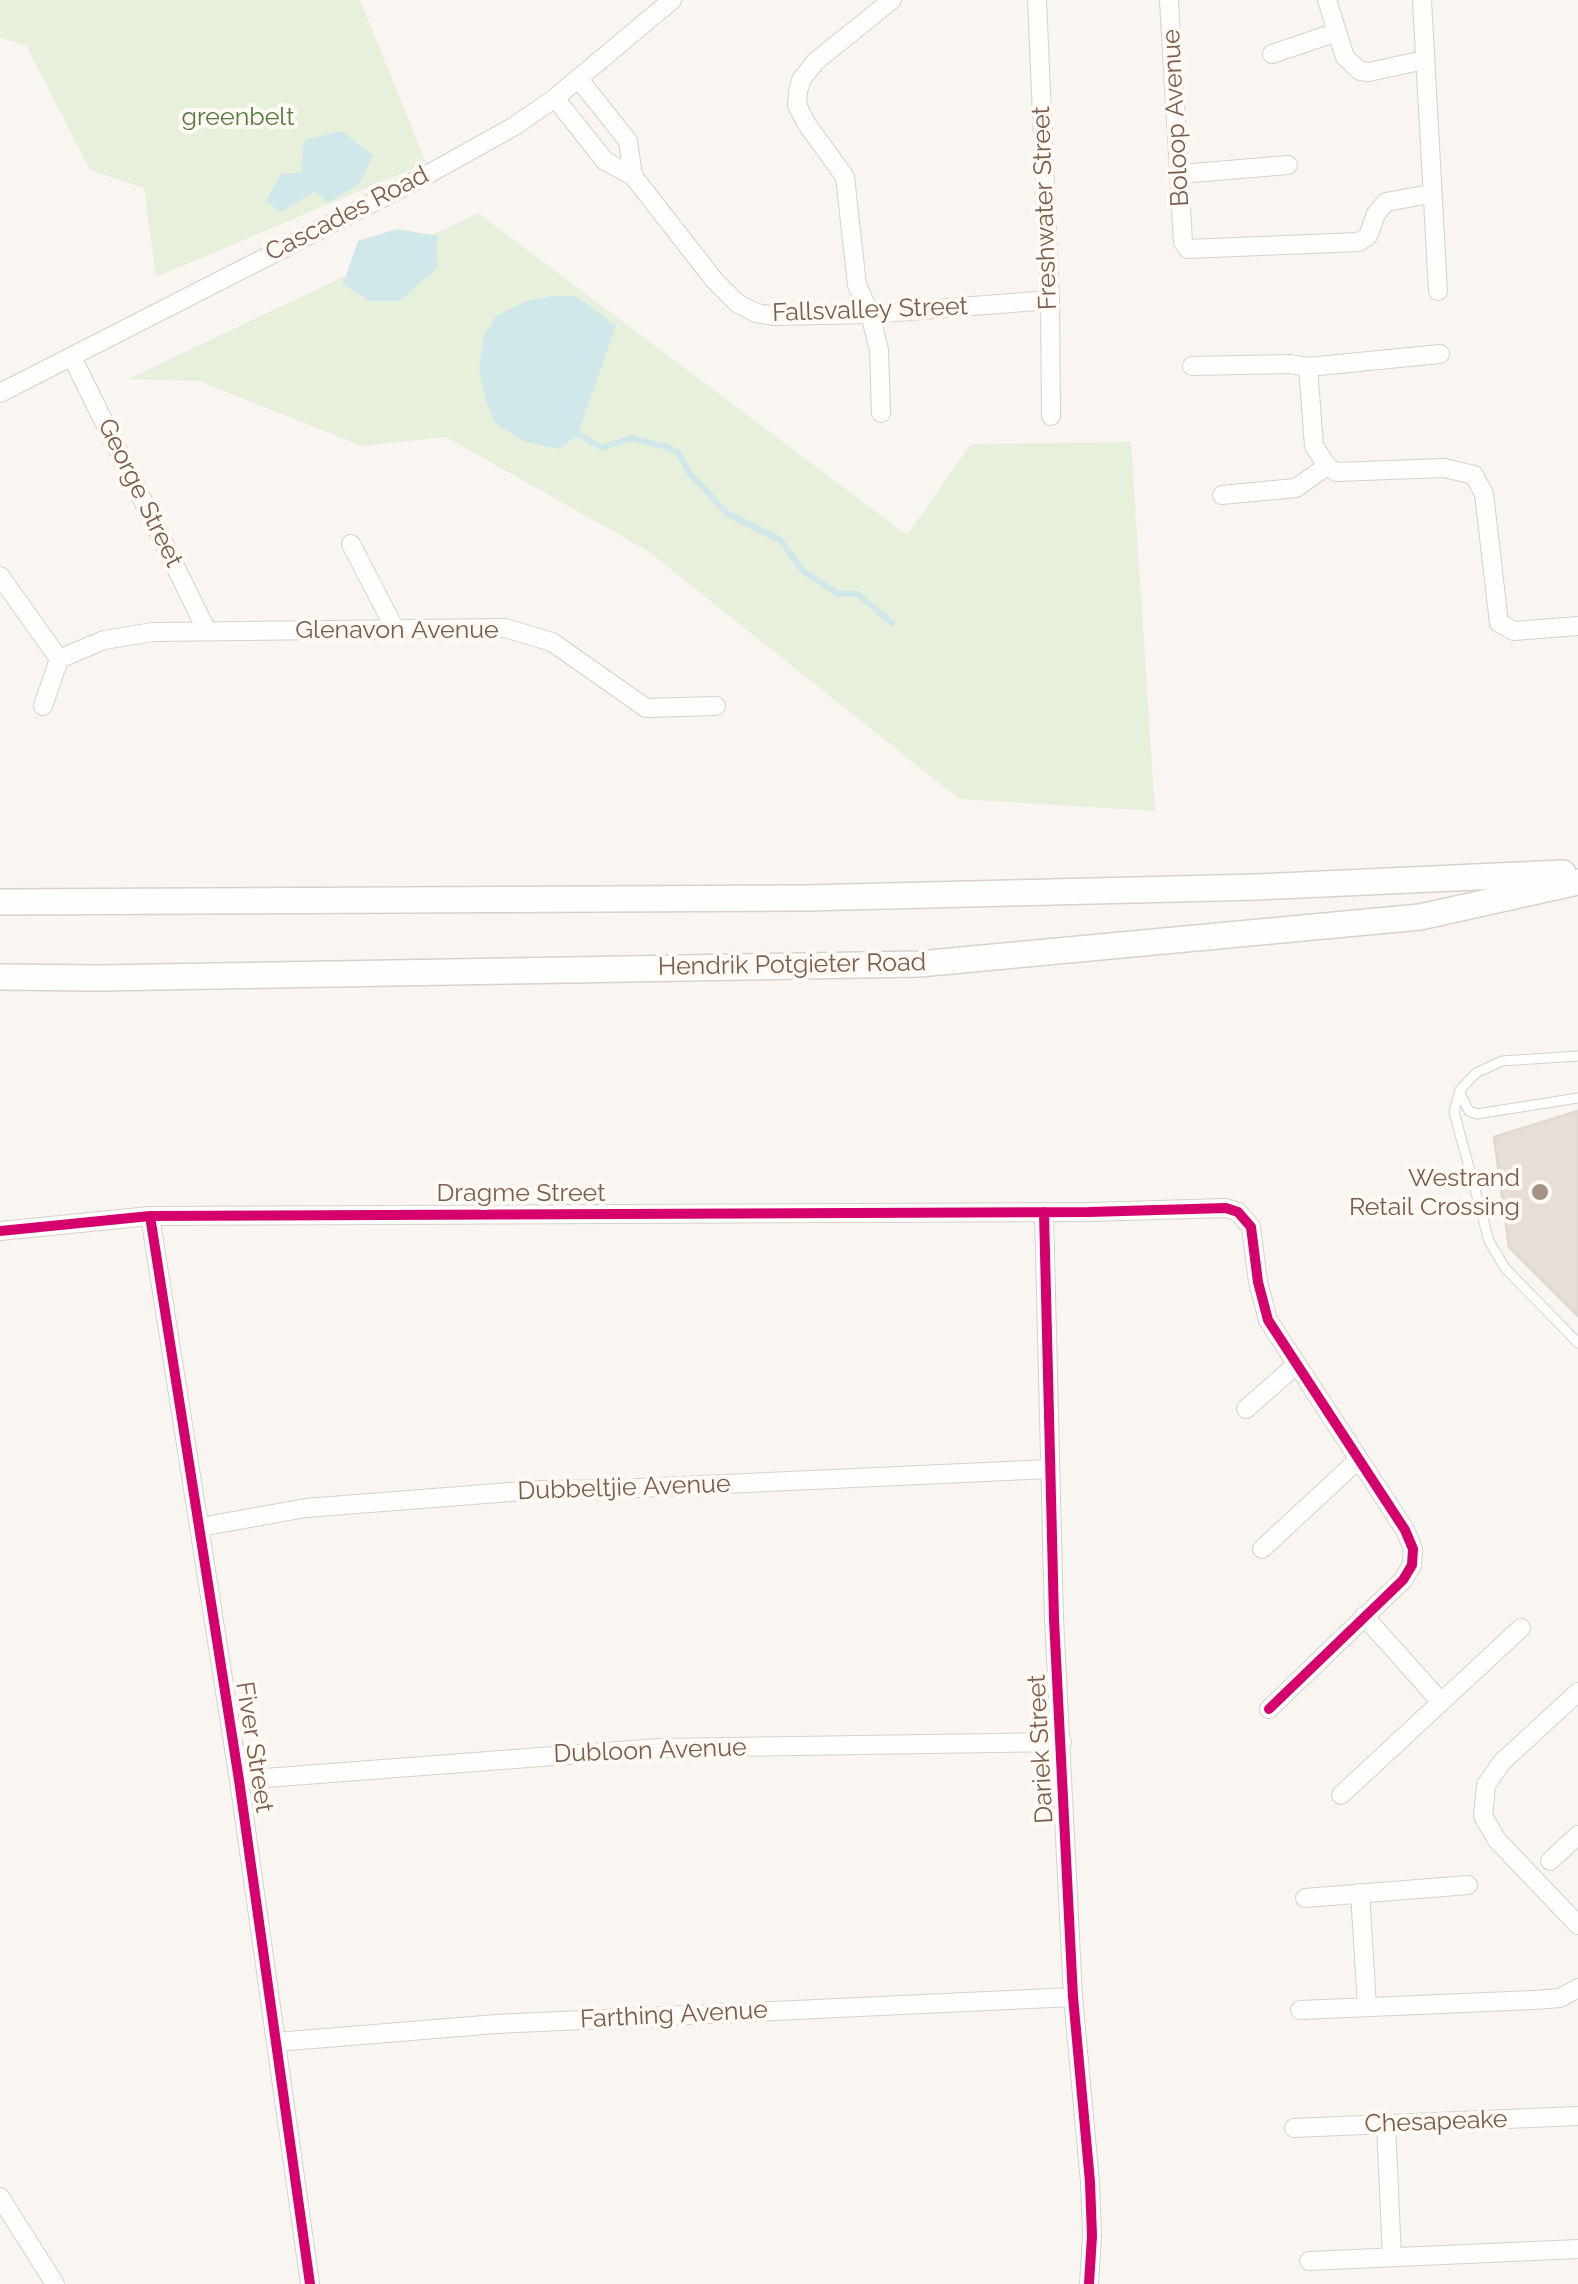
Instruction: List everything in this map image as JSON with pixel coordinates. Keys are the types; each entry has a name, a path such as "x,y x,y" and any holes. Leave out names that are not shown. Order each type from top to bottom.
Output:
{"main road":[{"path":"0,902 805,898 1258,887 1578,873"},
{"name":"Hendrik Potgieter Road","path":"0,977 919,964 1420,917 1578,882"}],"street":[{"name":"Cascades Road","path":"0,393 513,127 555,98 672,0"},
{"path":"881,413 879,350 857,284 846,177 798,105 801,80 816,61 892,0"},
{"name":"Freshwater Street","path":"1037,0 1051,416"},
{"name":"Boloop Avenue","path":"1169,0 1185,246 1195,250 1359,242 1368,236 1376,214 1386,202 1430,194"},
{"path":"1327,0 1345,57 1360,71 1424,60"},
{"path":"1422,0 1438,291"},
{"path":"1272,54 1337,32"},
{"name":"Fallsvalley Street","path":"578,78 628,142 633,176"},
{"name":"Fallsvalley Street","path":"555,98 604,161 633,176 690,251 737,303 756,313 870,314 1050,300"},
{"path":"1181,174 1288,165"},
{"path":"1192,366 1308,367 1440,354"},
{"name":"George Street","path":"72,356 207,631"},
{"path":"1308,367 1314,446 1327,466 1347,474 1444,468 1474,475 1484,494 1499,624 1514,631 1578,626"},
{"path":"1222,495 1296,488 1327,466"},
{"path":"351,544 394,629"},
{"path":"0,576 59,659 43,706"},
{"name":"Glenavon Avenue","path":"59,659 122,635 504,628 552,642 646,708 716,706"},
{"name":"Dragme Street","path":"0,1231 150,1216 1226,1208 1238,1212 1251,1226 1258,1282 1268,1320 1406,1530 1413,1550 1412,1565 1403,1580 1268,1710"},
{"name":"Dariek Street","path":"1044,1212 1050,1469 1072,1996 1090,2182 1089,2284"},
{"name":"Fiver Street","path":"150,1216 239,1780 310,2284"},
{"path":"1246,1409 1297,1364"},
{"path":"1262,1549 1359,1459"},
{"name":"Dubbeltjie Avenue","path":"200,1527 306,1508 536,1490 616,1490 1050,1469"},
{"path":"1364,1616 1440,1701"},
{"path":"1341,1796 1521,1628"},
{"path":"1578,1692 1502,1762 1486,1785 1483,1816 1496,1840 1578,1925"},
{"name":"Dubloon Avenue","path":"239,1780 660,1748 1062,1742"},
{"path":"1550,1861 1578,1835"},
{"path":"1305,1898 1468,1885"},
{"path":"1360,1894 1368,2007"},
{"path":"1300,2010 1560,1998 1578,1988"},
{"name":"Farthing Avenue","path":"277,2042 496,2024 1072,1996"},
{"name":"Chesapeake","path":"1294,2128 1578,2116"},
{"path":"1386,2124 1392,2257"},
{"path":"0,2197 55,2284"},
{"path":"1309,2261 1578,2249"}],"lane":[{"path":"1578,1056 1502,1061 1476,1073 1460,1090 1454,1112 1489,1241 1505,1268 1578,1342"},
{"path":"1460,1090 1469,1111 1477,1114 1578,1098"}],"green space":[{"name":"greenbelt","path":"0,0 360,0 426,163 156,277 144,188 90,170 26,45 0,38"},
{"path":"478,213 907,535 971,444 1131,442 1155,811 959,799 648,551 446,437 362,446 199,381 128,379"}],"water":[{"path":"342,131 373,156 359,184 328,203 315,191 281,212 266,201 281,174 301,173 304,140"},
{"path":"397,229 438,236 437,267 400,301 369,301 343,284 358,241"},
{"path":"576,296 616,326 578,434 560,449 526,442 495,423 479,369 484,335 496,316 526,301"}],"building":[{"name":"Westrand Retail Crossing","path":"1578,1111 1578,1316 1509,1247 1494,1137"}],"waterway":[{"path":"578,434 602,448 630,438 679,453 690,474 728,514 780,540 803,571 838,594 857,594 892,623"}],"cycle path":[{"path":"0,1231 150,1216 1226,1208 1238,1212 1251,1227 1258,1282 1268,1320 1405,1530 1413,1549 1412,1565 1403,1580 1269,1709"},
{"path":"1044,1212 1054,1619 1073,1997 1090,2182 1089,2284"},
{"path":"150,1216 239,1780 310,2284"}],"place":[{"name":"Westrand Retail Crossing","path":"1540,1192"}]}
